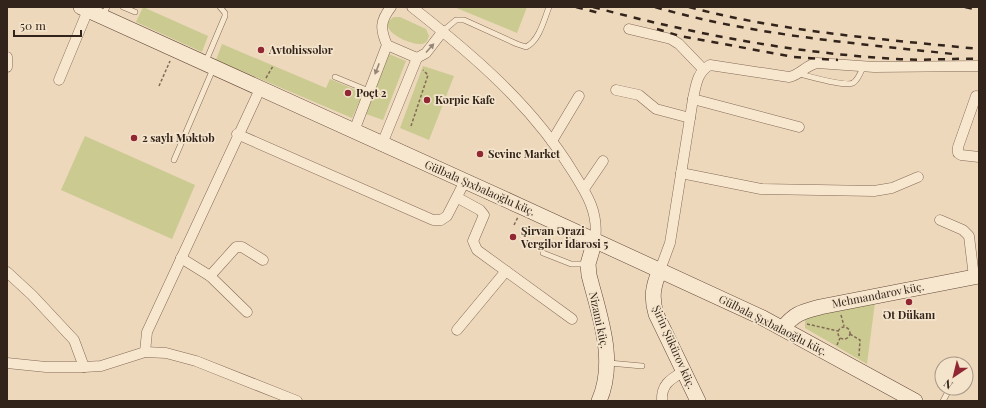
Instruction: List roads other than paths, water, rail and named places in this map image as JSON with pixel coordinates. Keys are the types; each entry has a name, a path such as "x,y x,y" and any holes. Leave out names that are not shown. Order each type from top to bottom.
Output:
{"main road":[{"name":"Gülbala Şıxbalaoğlu küç.","path":"85,9 105,12 175,50 209,66 595,240 783,328 915,401"},
{"name":"Nizami küç.","path":"595,240 588,264 589,275 605,341 608,363 606,379 599,401"},
{"name":"Şirin Şükürov küç.","path":"660,270 652,293 656,314 698,401"},
{"name":"Mehmandarov küç.","path":"783,328 792,317 798,313 820,307 976,276"}],"street":[{"path":"391,7 382,21 381,31 387,45 415,62"},
{"path":"412,7 443,31 499,81 552,141 584,189 592,205 596,217 597,227 595,240"},
{"path":"59,80 85,9"},
{"path":"628,29 671,39 679,44 703,69"},
{"path":"382,144 415,62 426,53 443,31"},
{"path":"354,131 387,45"},
{"path":"7,57 7,67"},
{"path":"660,270 670,243 693,99 698,78 703,69 710,64 789,78 799,74 812,64 817,63 863,66 979,66"},
{"path":"145,352 147,332 237,134 260,89"},
{"path":"616,90 639,95 656,109 690,118"},
{"path":"552,141 579,96"},
{"path":"976,96 958,147 958,153 961,155 979,157"},
{"path":"693,99 799,127"},
{"path":"237,134 433,220 441,220 447,216 458,198 465,181"},
{"path":"584,189 603,161"},
{"path":"681,173 761,189 874,190 892,188 918,177"},
{"path":"458,198 480,210 484,215 473,241 477,250 572,319"},
{"path":"940,220 963,230 969,236 976,276"},
{"path":"210,276 236,248 242,247 263,260"},
{"path":"181,258 210,276 247,312"},
{"path":"456,330 506,271"},
{"path":"7,272 32,295 74,340 84,367"},
{"path":"7,363 46,367 101,366 145,352 166,353 196,361 297,401"},
{"path":"662,401 663,387 668,381 684,371"}],"lane":[{"path":"122,7 135,12"},
{"path":"174,160 209,66 225,16 225,13 220,7"},
{"path":"443,31 456,20 464,20 526,47 532,44 536,39 549,7"},
{"path":"799,74 826,81 849,84 853,83 857,79 863,66"},
{"path":"335,77 369,91"},
{"path":"543,253 571,264 588,264"},
{"path":"608,363 642,366"}],"railway":[{"path":"576,7 599,13"},
{"path":"593,7 668,26 782,47 897,59 979,59"},
{"path":"655,7 728,25 802,37 953,54"},
{"path":"689,7 724,16 796,29 979,49"},
{"path":"965,7 979,10"},
{"path":"657,29 680,36 794,57 838,60"}],"place":[{"name":"Avtohissələr","path":"261,50"},
{"name":"Poçt 2","path":"348,93"},
{"name":"Kərpic Kafe","path":"427,100"},
{"name":"2 saylı Məktəb","path":"134,138"},
{"name":"Sevinc Market","path":"480,154"},
{"name":"Şirvan Ərazi Vergilər İdarəsi 5","path":"513,237"},
{"name":"Ət Dükanı","path":"909,302"}]}
